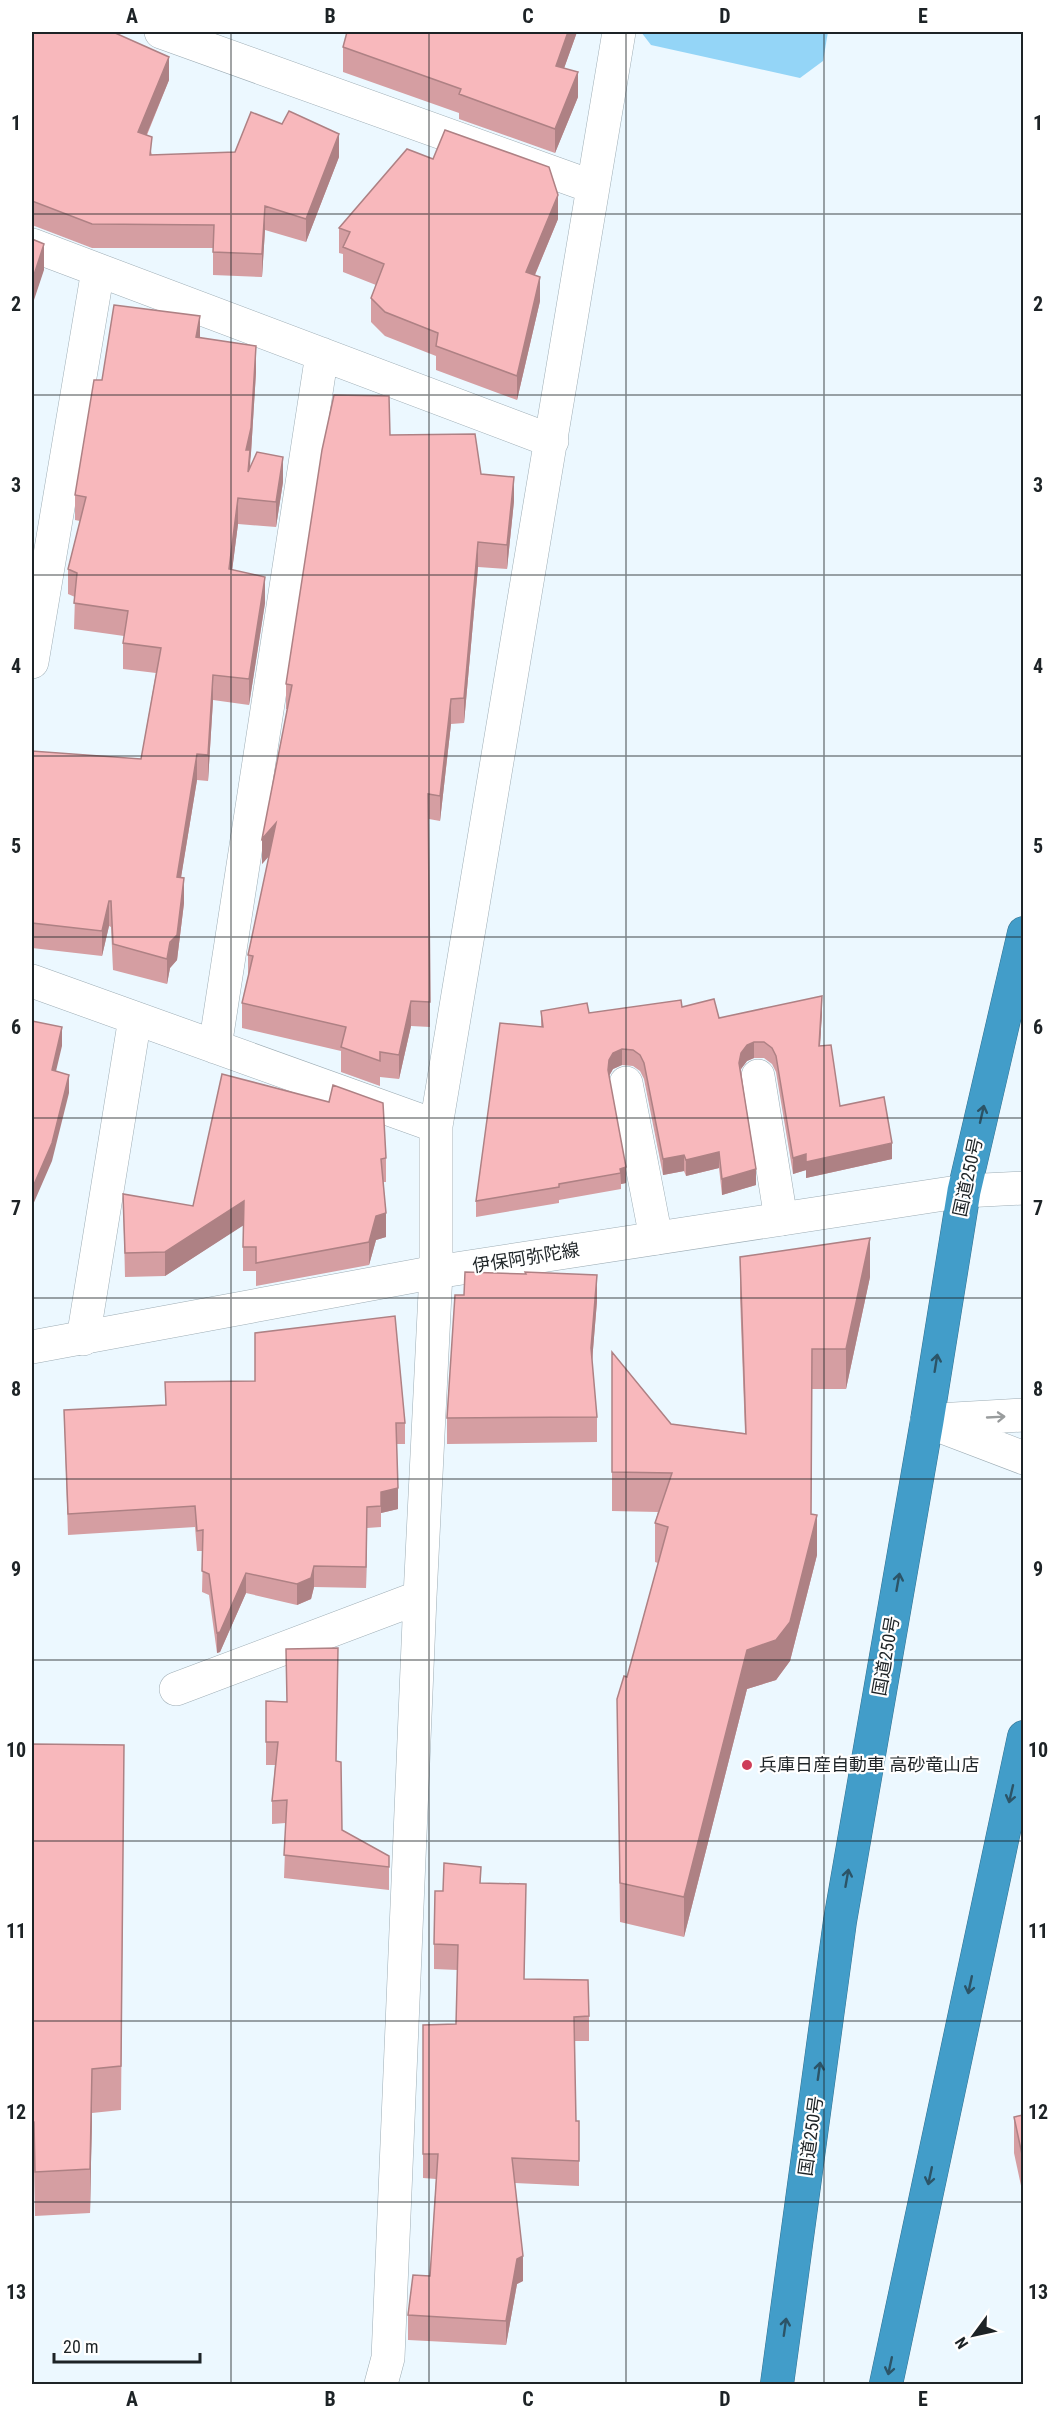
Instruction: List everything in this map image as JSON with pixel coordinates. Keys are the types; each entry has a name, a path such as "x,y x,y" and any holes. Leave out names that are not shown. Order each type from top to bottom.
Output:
{"highway":[{"name":"国道250号","path":"777,2385 840,1921 927,1420 964,1191 1023,933"},
{"path":"886,2385 1011,1841 1023,1737"}],"street":[{"path":"161,32 593,187"},
{"path":"381,2385 388,2358 436,1272 436,1126 619,32"},
{"path":"32,245 552,441"},
{"path":"32,662 98,270"},
{"path":"215,1047 322,354"},
{"path":"32,981 436,1126"},
{"path":"83,1338 135,1018"},
{"path":"758,1076 781,1219"},
{"path":"626,1083 656,1238"},
{"name":"伊保阿弥陀線","path":"32,1347 436,1272 964,1191 1023,1188"},
{"path":"927,1420 1023,1415"},
{"path":"927,1420 1023,1458"},
{"path":"176,1689 420,1597"}],"shaded area":[{"path":"641,32 828,32 823,61 800,78 651,45"}],"building":[{"path":"32,32 113,32 169,57 138,132 152,137 150,155 235,152 251,112 282,124 289,111 339,134 306,219 265,206 262,254 213,252 214,225 92,224 32,201"},
{"path":"347,32 568,32 556,66 578,72 555,129 459,94 461,89 343,47"},
{"path":"445,130 549,167 558,195 526,272 540,277 517,376 436,346 438,333 385,312 371,298 384,264 343,247 350,232 339,228 407,149 433,159"},
{"path":"32,239 44,244 32,281"},
{"path":"114,305 200,316 196,337 256,346 251,428 246,450 250,450 248,472 257,452 283,457 276,502 238,498 229,569 265,577 249,679 213,675 208,755 197,754 177,877 184,878 177,935 170,942 167,959 113,944 111,901 109,901 102,931 32,923 32,751 141,759 161,648 123,643 128,611 74,603 77,573 68,569 86,497 75,495 94,380 102,380"},
{"path":"334,395 389,396 390,435 475,434 481,474 514,477 507,545 478,542 464,698 451,699 440,796 428,794 430,1002 411,1001 399,1055 380,1052 380,1061 341,1047 346,1027 242,1003 253,956 248,955 276,823 262,839 292,685 286,684 322,450"},
{"path":"822,996 819,1046 831,1045 840,1106 884,1097 892,1143 806,1162 806,1154 793,1158 776,1056 772,1048 764,1042 754,1042 747,1045 741,1053 739,1063 756,1169 722,1179 719,1152 686,1160 684,1155 663,1159 644,1063 640,1055 633,1050 622,1049 613,1053 609,1060 608,1070 626,1167 620,1169 621,1173 559,1184 559,1187 476,1201 500,1023 543,1027 541,1011 587,1003 589,1013 681,1000 682,1007 714,999 719,1018"},
{"path":"32,1021 62,1027 52,1070 69,1075 52,1143 32,1189"},
{"path":"222,1074 329,1102 333,1085 383,1103 386,1158 381,1159 386,1213 376,1216 369,1242 256,1263 256,1247 243,1247 244,1201 165,1252 125,1253 123,1194 193,1206"},
{"path":"870,1238 846,1349 812,1349 811,1514 817,1515 790,1622 776,1640 747,1650 684,1897 620,1883 617,1699 624,1676 627,1677 668,1527 655,1523 672,1473 612,1472 612,1352 671,1424 746,1434 740,1257"},
{"path":"465,1272 597,1275 591,1348 597,1417 447,1418 455,1295 464,1295"},
{"path":"395,1316 405,1423 396,1423 398,1488 381,1492 381,1506 367,1507 366,1567 314,1566 311,1578 297,1584 246,1573 220,1632 217,1633 209,1574 202,1571 203,1530 197,1531 195,1506 68,1514 64,1410 166,1405 165,1382 255,1381 255,1333"},
{"path":"338,1648 336,1761 341,1762 342,1830 389,1856 389,1867 284,1855 287,1800 272,1801 278,1742 266,1742 266,1701 287,1702 286,1649"},
{"path":"32,1744 124,1745 121,2066 92,2069 90,2169 35,2172 34,2122 32,2121"},
{"path":"444,1863 481,1867 480,1883 526,1884 524,1979 588,1980 589,2016 574,2017 579,2161 512,2158 523,2256 517,2259 506,2321 408,2315 413,2275 430,2276 438,2154 423,2154 423,2025 456,2024 458,1945 434,1944 435,1891 443,1891"},
{"path":"1023,2115 1023,2159 1014,2117"}],"place":[{"name":"兵庫日産自動車 高砂竜山店","path":"747,1765"}]}
